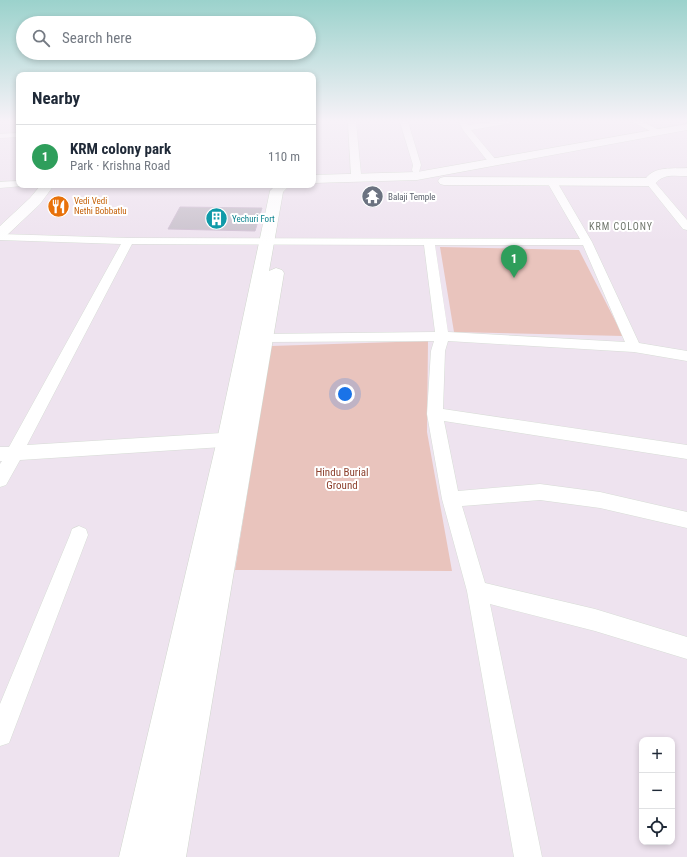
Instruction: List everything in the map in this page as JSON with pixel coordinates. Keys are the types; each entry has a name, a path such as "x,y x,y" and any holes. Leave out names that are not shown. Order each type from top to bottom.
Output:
{"street":[{"path":"355,162 356,174"},
{"path":"416,162 416,173"},
{"path":"316,179 416,173 479,162"},
{"path":"650,182 654,176 660,173 687,172"},
{"path":"316,174 416,173 443,180 650,182"},
{"path":"552,182 587,242 634,347"},
{"path":"650,182 687,227"},
{"path":"0,185 18,194 1,219"},
{"path":"0,235 35,201 46,188"},
{"path":"138,857 236,439 264,338 274,242 276,191 280,188"},
{"path":"0,235 128,241 587,242"},
{"path":"0,480 8,453 128,241"},
{"path":"429,241 442,336 438,351 435,414 451,499 477,591 528,857"},
{"path":"167,857 236,439 274,242"},
{"path":"264,338 442,336 634,347 687,356"},
{"path":"435,414 687,452"},
{"path":"8,453 236,439"},
{"path":"451,499 540,492 600,500 687,520"},
{"path":"0,734 79,535"},
{"path":"477,591 595,620 687,648"}],"green space":[{"path":"440,247 579,250 623,336 454,332"},
{"name":"Hindu Burial Ground","path":"428,341 427,432 452,571 235,570 271,346"}],"building":[{"name":"Yechuri Fort","path":"180,207 262,208 255,231 168,229"}],"place":[{"name":"Balaji Temple","path":"373,197"},
{"name":"Vedi Vedi Nethi Bobbatlu","path":"58,206"},
{"name":"Yechuri Fort","path":"216,219"},
{"name":"KRM colony park","path":"514,278"}],"district":[{"name":"KRM COLONY","path":"621,226"}]}
